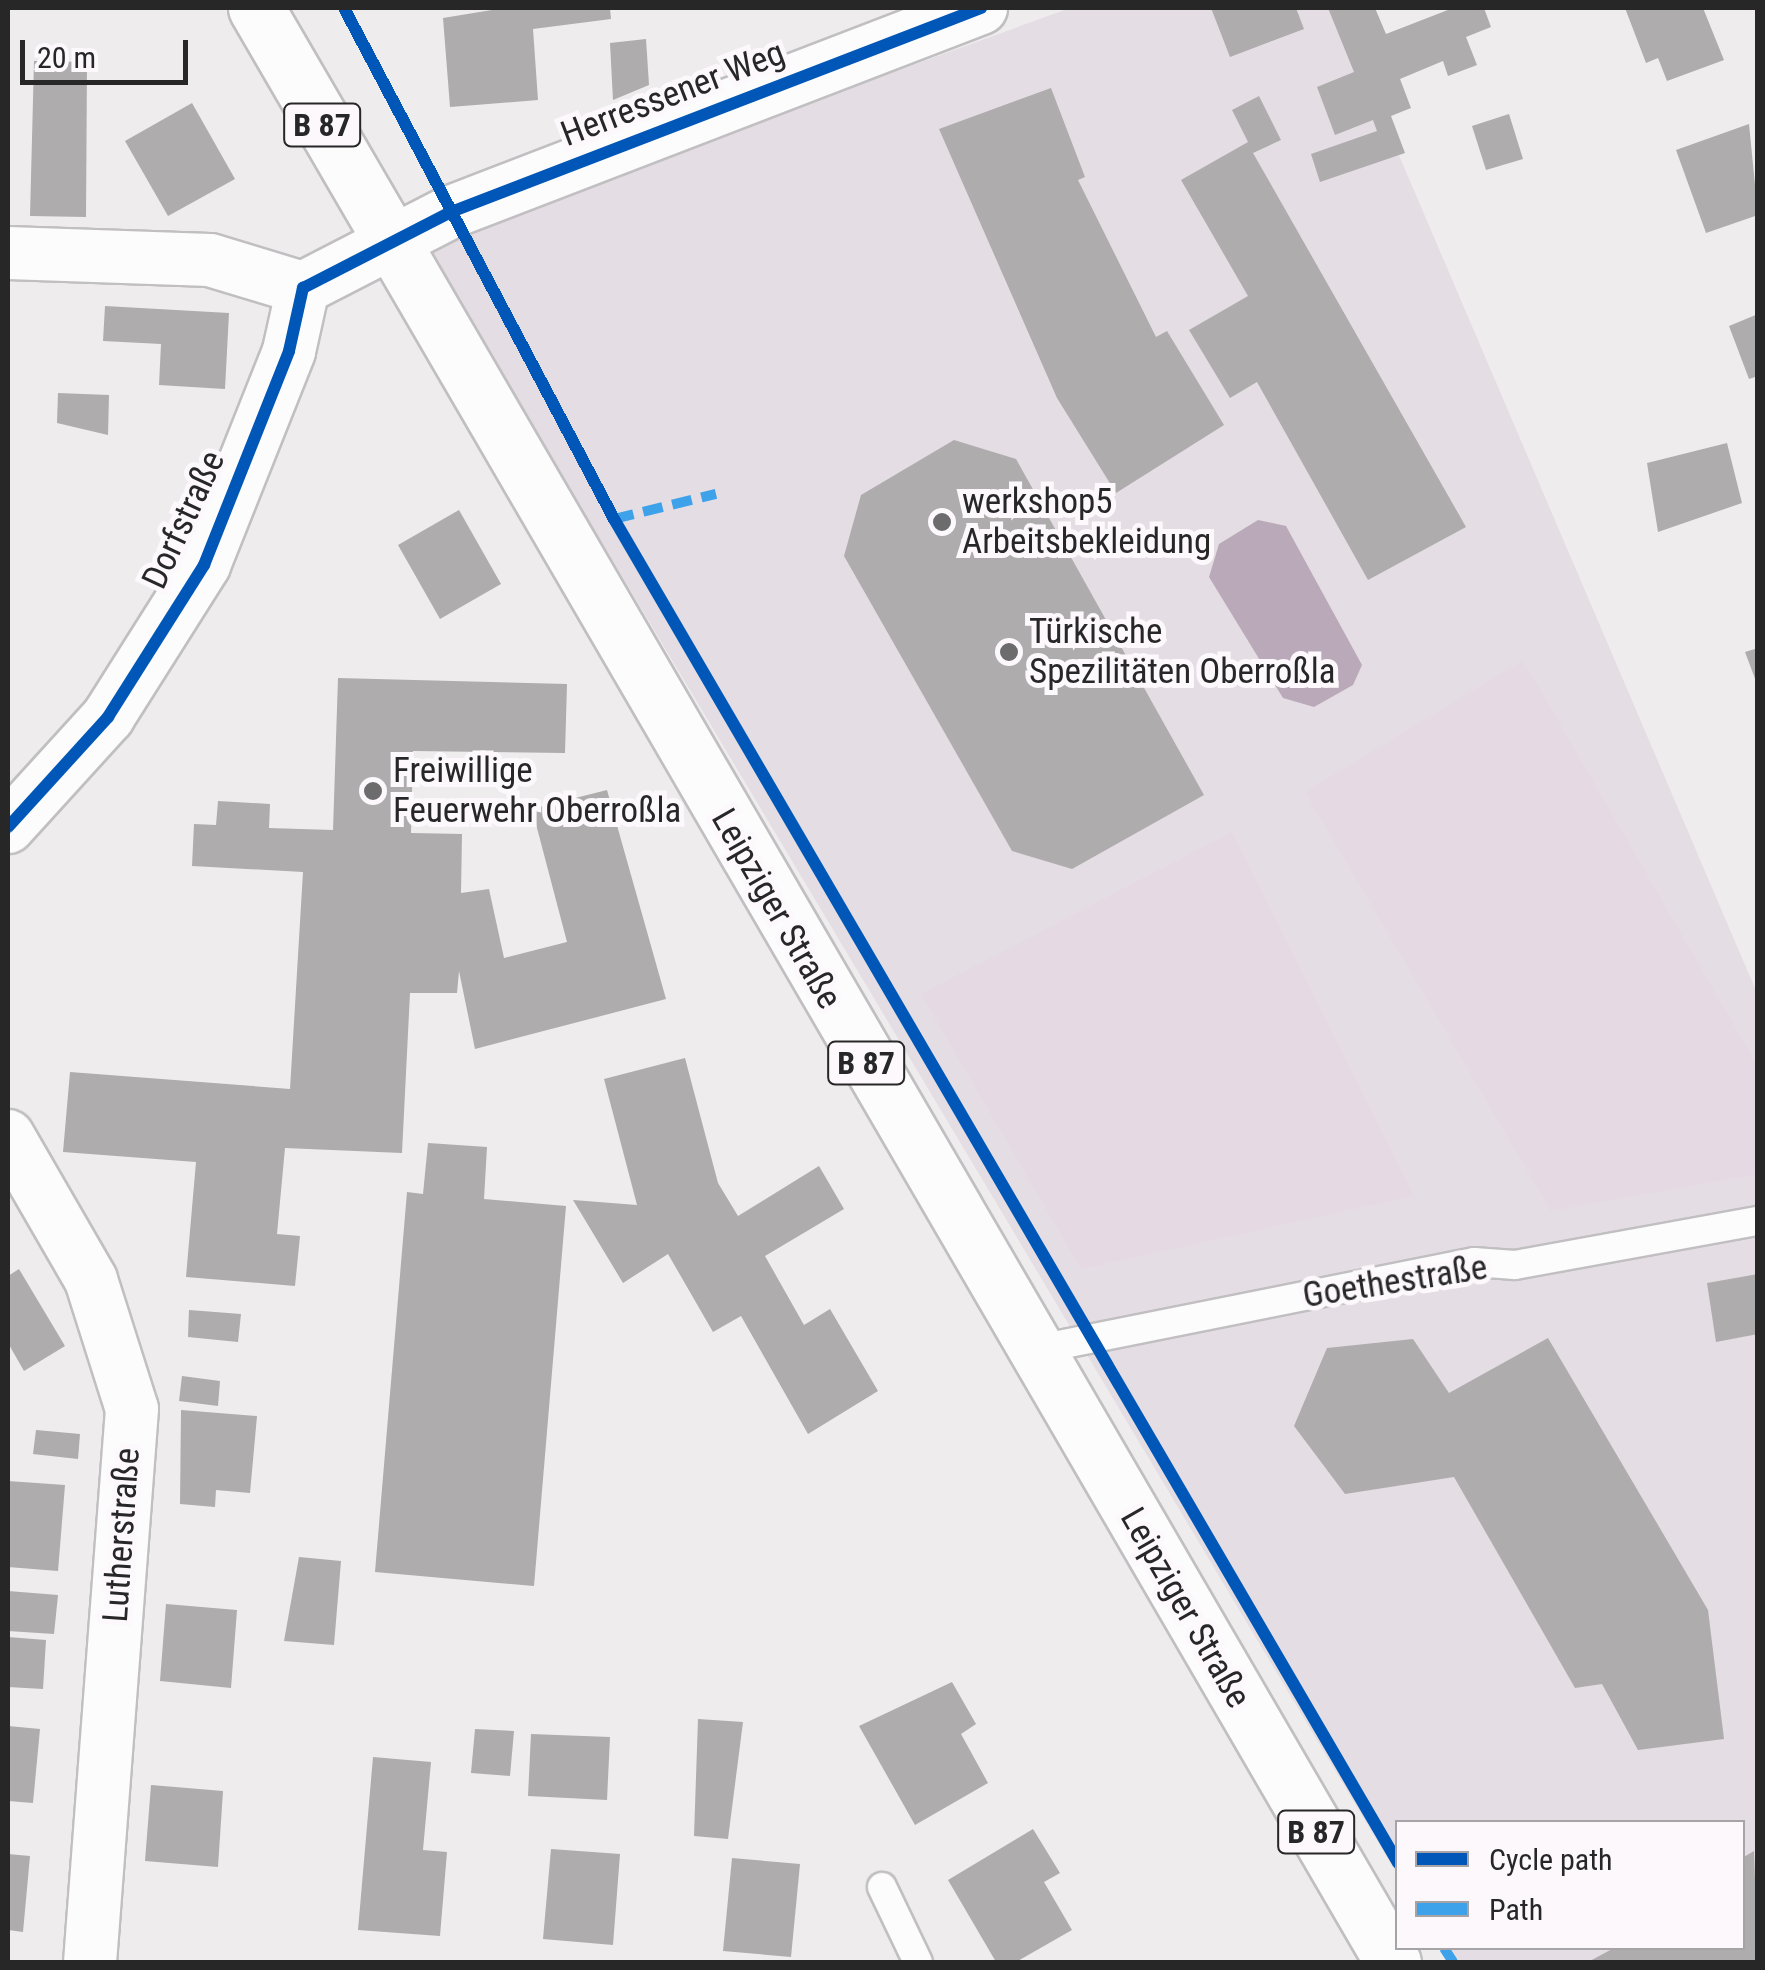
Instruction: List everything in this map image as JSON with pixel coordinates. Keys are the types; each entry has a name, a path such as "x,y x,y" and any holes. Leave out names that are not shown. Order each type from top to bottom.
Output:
{"main road":[{"name":"Leipziger Straße","path":"256,8 1393,1962"}],"street":[{"name":"Herressener Weg","path":"389,242 981,8"},
{"path":"8,253 210,260 303,288 389,242"},
{"name":"Dorfstraße","path":"8,827 108,717 204,564 289,351 303,288"},
{"name":"Lutherstraße","path":"8,1136 92,1280 132,1409 90,1962"}],"lane":[{"name":"Goethestraße","path":"1034,1350 1474,1262 1515,1265 1758,1221"},
{"path":"882,1886 918,1962"}],"shaded area":[{"path":"1070,8 1336,8 1757,993 1757,1962 1452,1962 1444,1950 1745,1950 1745,1820 1395,1820 1395,1871 423,243"},
{"path":"1258,520 1286,526 1362,665 1353,685 1314,707 1283,698 1209,577 1219,544"},
{"path":"1523,660 1757,1065 1757,1174 1551,1211 1305,792"},
{"path":"1232,832 1414,1196 1081,1269 921,994"}],"building":[{"path":"504,8 610,8 611,19 533,29 538,100 450,107 443,18"},
{"path":"1211,8 1296,8 1304,29 1230,57"},
{"path":"1328,8 1375,8 1386,34 1453,8 1484,8 1491,27 1466,37 1477,65 1448,76 1443,61 1400,79 1411,108 1391,116 1405,153 1320,182 1311,154 1377,131 1373,120 1335,135 1317,87 1354,72"},
{"path":"1625,8 1703,8 1724,60 1667,81 1658,58 1646,63"},
{"path":"646,39 649,85 613,100 610,43"},
{"path":"34,61 87,62 86,217 30,216"},
{"path":"1051,88 1085,177 1078,180 1156,337 1167,331 1224,425 1116,493 1057,398 939,129"},
{"path":"1259,96 1281,140 1253,153 1466,527 1368,580 1257,382 1230,398 1189,330 1248,296 1181,180 1248,142 1232,110"},
{"path":"192,103 235,179 168,216 125,141"},
{"path":"1509,114 1523,159 1486,170 1472,126"},
{"path":"1749,124 1758,215 1706,233 1676,150"},
{"path":"105,306 229,313 225,389 159,385 161,344 103,341"},
{"path":"1758,314 1758,376 1749,379 1729,326"},
{"path":"58,393 109,395 108,435 57,423"},
{"path":"954,440 1016,459 1204,795 1072,869 1012,851 844,556 861,495"},
{"path":"1727,443 1742,503 1658,532 1647,463"},
{"path":"459,510 501,584 440,619 398,545"},
{"path":"1758,648 1758,684 1757,684 1745,652"},
{"path":"338,678 567,684 565,753 413,751 411,833 462,834 461,893 489,889 504,958 567,942 532,809 607,790 666,999 475,1049 459,971 457,993 410,993 402,1153 285,1148 277,1234 300,1236 295,1286 186,1277 196,1162 63,1152 70,1072 290,1089 303,872 192,866 194,824 216,825 218,801 270,804 269,828 333,830"},
{"path":"685,1058 718,1183 738,1216 819,1166 844,1209 765,1256 804,1325 830,1309 878,1391 808,1434 741,1316 713,1332 668,1254 623,1283 573,1200 637,1205 604,1079"},
{"path":"428,1143 487,1147 484,1199 566,1206 534,1586 375,1572 407,1192 423,1194"},
{"path":"19,1269 65,1346 24,1371 8,1343 8,1276"},
{"path":"1758,1274 1758,1334 1716,1342 1707,1283"},
{"path":"189,1310 241,1314 238,1342 188,1337"},
{"path":"1548,1338 1708,1610 1724,1739 1638,1750 1602,1684 1575,1688 1454,1477 1345,1494 1294,1426 1327,1348 1413,1339 1449,1393"},
{"path":"182,1376 220,1381 218,1406 179,1401"},
{"path":"181,1410 257,1416 250,1493 216,1490 215,1507 180,1504"},
{"path":"36,1430 80,1434 78,1459 33,1454"},
{"path":"8,1481 65,1485 58,1571 8,1567"},
{"path":"299,1557 341,1561 334,1645 284,1641"},
{"path":"8,1591 58,1595 54,1634 8,1631"},
{"path":"166,1604 237,1610 231,1688 160,1681"},
{"path":"8,1637 46,1640 43,1689 8,1687"},
{"path":"952,1682 976,1724 961,1734 988,1783 915,1825 859,1726"},
{"path":"698,1719 743,1722 728,1839 694,1836"},
{"path":"8,1726 40,1729 33,1803 8,1801"},
{"path":"475,1729 514,1731 510,1776 471,1773"},
{"path":"531,1734 610,1737 607,1800 528,1796"},
{"path":"373,1757 431,1762 423,1850 447,1852 440,1936 358,1930"},
{"path":"151,1785 223,1791 218,1867 145,1861"},
{"path":"1033,1829 1060,1873 1044,1882 1072,1930 1016,1962 996,1962 948,1880"},
{"path":"551,1849 620,1854 613,1945 543,1939"},
{"path":"1754,1851 1758,1962 1588,1962 1610,1950 1745,1950 1745,1856"},
{"path":"8,1854 30,1856 23,1932 8,1930"},
{"path":"732,1858 800,1864 791,1957 723,1951"}],"marked path":[{"path":"614,519 716,494"},
{"path":"1445,1950 1453,1962"}],"cycle path":[{"path":"344,8 614,519 1395,1858"},
{"path":"8,827 108,717 204,565 289,351 303,288 451,212 981,8"}],"place":[{"name":"werkshop5 Arbeitsbekleidung","path":"942,522"},
{"name":"Türkische Spezilitäten Oberroßla","path":"1009,652"},
{"name":"Freiwillige Feuerwehr Oberroßla","path":"373,791"}]}
